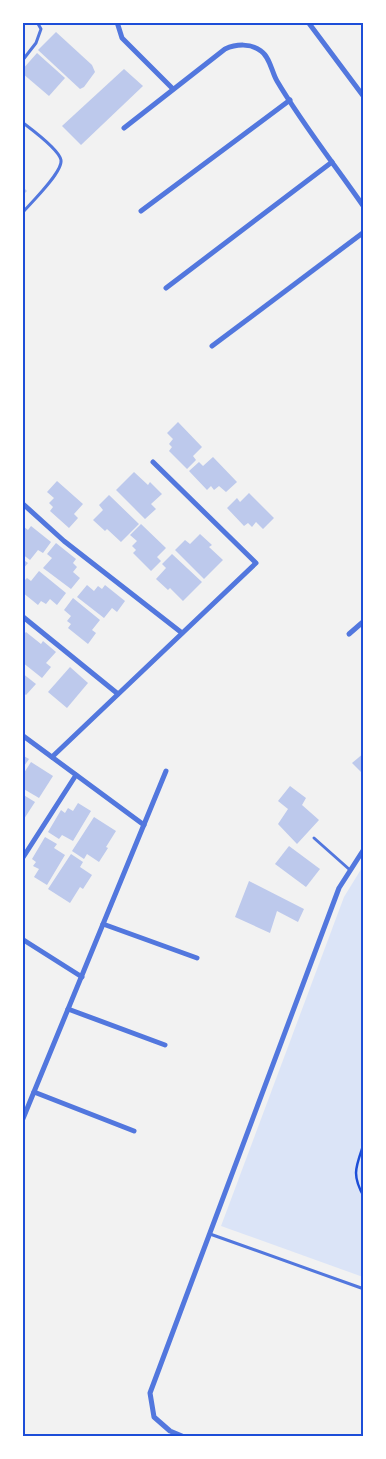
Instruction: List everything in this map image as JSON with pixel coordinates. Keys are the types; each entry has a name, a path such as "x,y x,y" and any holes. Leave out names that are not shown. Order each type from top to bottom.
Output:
{"street":[{"path":"117,22 122,38 173,89"},
{"path":"308,22 364,97"},
{"path":"124,128 225,49 234,45 243,45 262,51 277,82 364,207"},
{"path":"141,211 290,100"},
{"path":"166,288 332,162"},
{"path":"212,346 364,232"},
{"path":"52,757 256,564 153,462"},
{"path":"22,503 64,541 182,633"},
{"path":"22,616 118,694"},
{"path":"350,634 364,621"},
{"path":"22,735 144,825"},
{"path":"22,1121 166,771"},
{"path":"22,859 76,775"},
{"path":"182,1436 170,1431 154,1416 150,1394 339,888 364,849"},
{"path":"103,924 197,958"},
{"path":"22,940 82,977"},
{"path":"68,1009 165,1045"},
{"path":"34,1092 134,1132"}],"lane":[{"path":"22,61 36,43 41,29 37,22"},
{"path":"22,122 56,151 61,160 60,169 22,213"},
{"path":"314,838 350,870"},
{"path":"210,1234 364,1289"}],"path":[{"path":"364,1143 356,1165 355,1180 364,1197"}],"shaded area":[{"path":"363,866 363,1277 221,1226 344,897"}],"building":[{"path":"56,32 92,65 95,72 84,87 80,89 38,50"},
{"path":"37,53 65,78 49,96 22,73 22,70"},
{"path":"124,69 143,86 81,145 62,126"},
{"path":"22,186 27,191 22,196"},
{"path":"178,422 202,447 193,456 196,460 187,469 169,451 172,447 169,444 173,439 167,433"},
{"path":"213,457 237,482 226,492 219,486 214,490 211,486 207,490 189,471 199,462 203,466"},
{"path":"134,472 148,485 150,482 162,494 151,504 156,509 145,519 116,490"},
{"path":"57,481 83,504 74,514 78,518 69,528 50,511 53,507 49,503 54,498 47,492"},
{"path":"249,493 274,518 263,529 256,522 252,527 248,523 244,526 227,508 237,498 240,502"},
{"path":"109,495 139,524 121,542 107,529 105,531 93,520 103,510 99,505"},
{"path":"141,524 166,548 157,557 161,561 151,571 133,553 136,550 132,546 137,541 130,535"},
{"path":"31,526 51,542 43,553 38,550 30,560 22,554 22,529 24,527 28,530"},
{"path":"200,534 212,545 209,547 223,560 204,579 175,550 185,540 190,544"},
{"path":"56,543 76,559 73,563 77,567 73,572 80,578 71,589 43,568 52,558 47,554"},
{"path":"172,554 202,582 183,601 170,588 168,590 156,579 166,568 162,564"},
{"path":"22,559 28,563 22,570"},
{"path":"39,571 66,593 57,605 50,599 46,604 41,601 38,605 22,592 22,583 27,578 31,581"},
{"path":"87,585 94,591 98,586 102,589 105,585 125,601 117,612 112,608 104,618 77,597"},
{"path":"73,598 100,620 92,630 96,633 88,644 68,628 71,624 67,621 71,616 64,610"},
{"path":"26,632 41,644 43,641 56,652 46,663 51,667 42,678 22,662 22,636"},
{"path":"70,667 88,683 67,708 48,692"},
{"path":"22,673 36,684 26,695 22,692"},
{"path":"364,753 364,775 352,763"},
{"path":"22,755 29,759 22,769"},
{"path":"31,762 53,776 39,798 22,788 22,776"},
{"path":"290,786 306,798 302,805 319,820 297,844 278,824 288,809 278,801"},
{"path":"22,794 35,802 22,822"},
{"path":"78,803 91,811 73,841 62,835 59,839 48,832 61,810 65,813 68,808 73,811"},
{"path":"94,817 116,831 99,862 87,854 84,859 72,851"},
{"path":"45,837 57,844 54,848 65,855 47,885 34,877 39,869 33,866 36,862 32,859"},
{"path":"289,846 320,869 306,887 275,864"},
{"path":"71,854 83,862 80,867 92,875 83,889 80,887 70,903 48,889"},
{"path":"249,881 304,909 298,922 277,911 270,933 235,917"}]}
